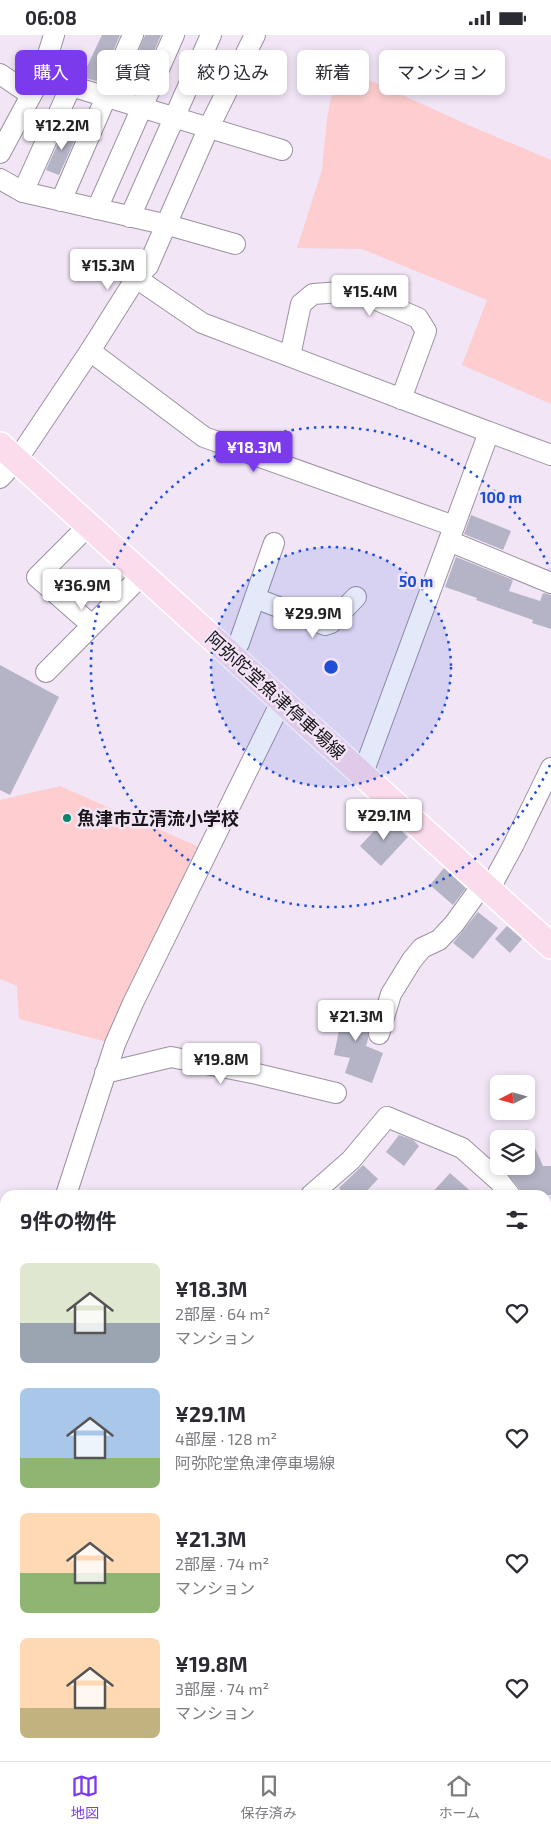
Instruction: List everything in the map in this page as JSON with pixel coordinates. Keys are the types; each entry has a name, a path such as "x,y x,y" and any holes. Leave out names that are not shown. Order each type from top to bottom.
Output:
{"main road":[{"name":"阿弥陀堂魚津停車場線","path":"9,453 551,946"}],"street":[{"path":"49,50 54,35"},
{"path":"61,201 133,35"},
{"path":"97,209 174,35"},
{"path":"130,217 211,35"},
{"path":"0,478 9,453 90,351 136,278 148,266 168,225 209,127 255,35"},
{"path":"0,74 15,84"},
{"path":"87,91 282,150"},
{"path":"0,153 31,95"},
{"path":"23,192 67,95"},
{"path":"0,179 23,192 168,225 235,244"},
{"path":"136,278 202,323 551,455"},
{"path":"290,357 301,304 313,294 356,291 418,318 426,331 401,399"},
{"path":"90,351 204,437 451,533 551,583"},
{"path":"363,773 489,432"},
{"path":"86,620 37,577 89,525"},
{"path":"230,654 239,643 274,543"},
{"path":"46,672 143,574"},
{"path":"255,597 325,625 331,623 356,597"},
{"path":"68,1190 115,1044 133,1003 282,700"},
{"path":"379,1034 391,994 412,960 422,948 439,940 486,887 514,844 551,768"},
{"path":"105,1073 170,1057 257,1074 336,1093"},
{"path":"317,1190 351,1160 387,1117 462,1148 499,1181 506,1190"}],"shaded area":[{"path":"369,80 379,84 379,95 402,95 551,160 551,404 462,365 487,300 362,249 297,248 322,170 331,97 333,95 369,95"},
{"name":"魚津市立清流小学校","path":"60,786 208,851 115,1044 19,1019 17,986 0,979 0,800"}],"building":[{"path":"102,35 120,35 114,50 97,50 97,81 87,78 87,66"},
{"path":"145,35 161,35 154,50 139,50"},
{"path":"65,128 78,133 59,175 46,170"},
{"path":"471,515 511,531 503,550 464,534"},
{"path":"456,557 513,580 509,591 540,601 543,593 551,595 551,629 532,623 533,620 445,587"},
{"path":"0,665 59,697 10,795 0,790"},
{"path":"387,817 408,837 381,866 360,846"},
{"path":"444,868 466,888 453,905 430,885"},
{"path":"478,912 498,928 473,959 453,943"},
{"path":"507,926 522,939 510,953 495,939"},
{"path":"338,1002 373,1013 366,1046 383,1053 372,1083 345,1073 350,1058 334,1055 341,1021 333,1018"},
{"path":"399,1135 413,1140 419,1146 404,1166 386,1152"},
{"path":"535,1148 543,1166 551,1166 551,1190 520,1190 508,1175 535,1175"},
{"path":"363,1165 378,1179 368,1190 341,1190 339,1188"},
{"path":"450,1173 469,1190 435,1190"}],"place":[{"name":"魚津市立清流小学校","path":"67,818"}]}
